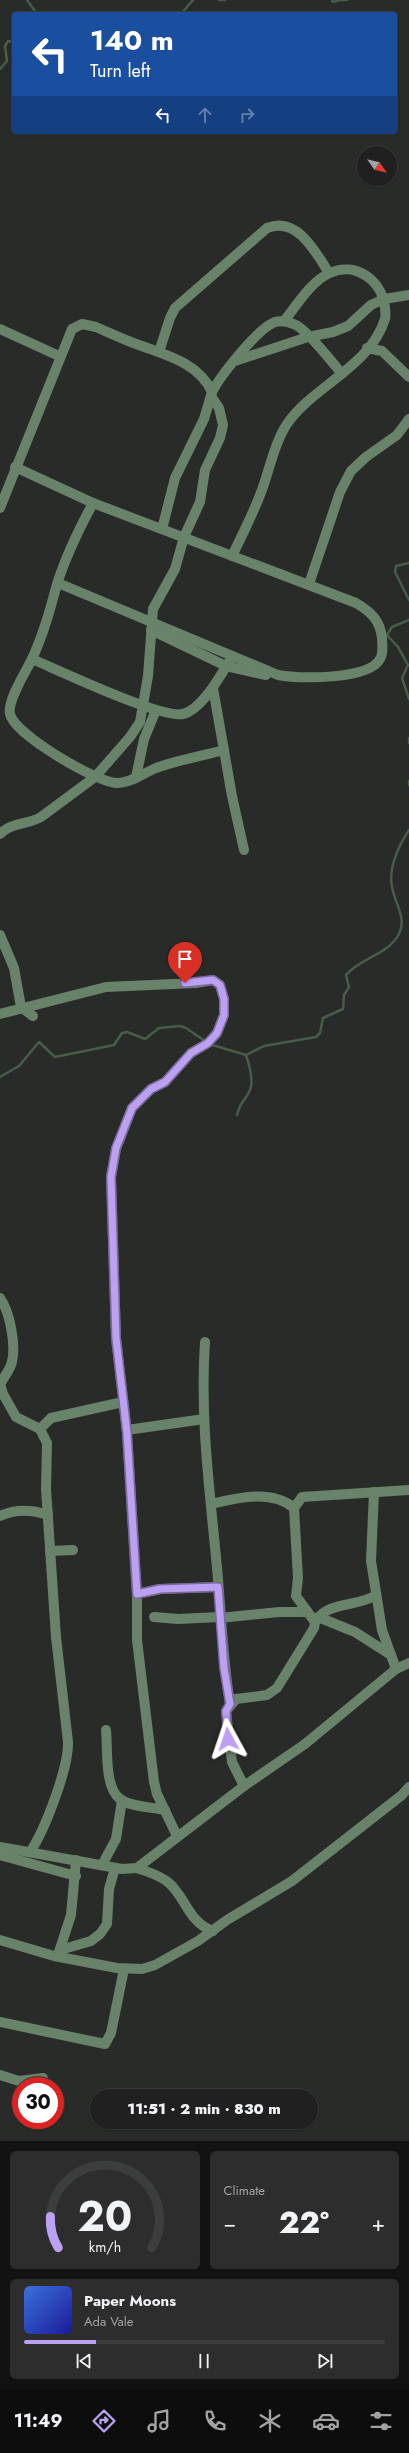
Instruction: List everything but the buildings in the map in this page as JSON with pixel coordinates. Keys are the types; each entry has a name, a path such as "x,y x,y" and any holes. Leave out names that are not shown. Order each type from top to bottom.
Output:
{"street":[{"path":"159,352 170,318 175,308 267,228 276,225 288,226 303,236 329,273"},
{"path":"162,529 175,478 204,419 212,394 221,375 267,327 284,321 309,290 329,273 340,270 360,272 376,282 384,299 386,318 376,337 367,348 342,374 287,424 280,436 263,488 232,556"},
{"path":"235,361 308,337 333,332 348,326 371,305 384,299 409,295"},
{"path":"284,321 297,326 342,374"},
{"path":"0,508 59,356 72,329 82,324 96,326 184,363 200,374 208,382 219,408 222,425 220,438 205,470 200,502 184,537 175,569 153,609 144,706 140,722 130,737 95,777 41,817 32,822 14,825 0,834"},
{"path":"0,329 59,356"},
{"path":"367,348 382,351 409,377"},
{"path":"309,584 340,492 351,471 366,457 397,435 409,419"},
{"path":"15,467 93,503 309,584 356,604 376,618 381,630 383,647 380,659 372,667 328,677 295,678 278,675 253,674 229,661 58,582"},
{"path":"93,503 78,531 58,582 32,659 12,700 10,713 14,723 26,734 95,777 107,782 119,783 156,768 224,750"},
{"path":"32,659 144,706 156,710 183,714 197,705 212,688 229,661"},
{"path":"212,688 244,850"},
{"path":"136,777 144,739 156,710"},
{"path":"0,935 14,968 21,1007 33,1016"},
{"path":"0,1014 21,1007 94,989 137,984 188,983 213,980 220,985 222,992 224,1015 217,1033 208,1043 191,1053 165,1082 151,1089 132,1108 116,1148 111,1177 116,1338 127,1430 141,1678 154,1782 177,1836"},
{"path":"0,1298 5,1305 10,1324 13,1360 0,1384 3,1394 16,1417 40,1429 47,1443 48,1515 56,1636 69,1753 45,1821 30,1852"},
{"path":"205,1342 203,1370 206,1463 211,1504 224,1668 230,1704"},
{"path":"40,1429 51,1418 123,1402"},
{"path":"127,1430 204,1419"},
{"path":"391,1655 355,1632 317,1620 307,1612 296,1596 298,1578 294,1508 302,1497 409,1490"},
{"path":"374,1492 371,1561 382,1630 396,1669"},
{"path":"211,1504 237,1498 261,1497 279,1498 294,1508"},
{"path":"0,1516 16,1511 34,1511 48,1515"},
{"path":"50,1551 73,1550"},
{"path":"137,1594 160,1589 218,1587"},
{"path":"244,1786 232,1762 230,1752 226,1711 230,1704 236,1699 267,1695 277,1688 314,1628 317,1620 330,1609 367,1601 376,1596"},
{"path":"154,1617 178,1619 220,1618 279,1612 307,1612"},
{"path":"137,1868 244,1786 305,1744 338,1715 396,1669 409,1663"},
{"path":"106,1730 109,1782 114,1792 122,1800 165,1810"},
{"path":"0,1940 124,1968 142,1969 155,1965 292,1881 402,1795 409,1787"},
{"path":"102,1865 116,1839 122,1800"},
{"path":"0,1847 115,1868 137,1868 168,1882 196,1921 203,1928 212,1931"},
{"path":"0,1855 76,1876"},
{"path":"59,1953 71,1915 76,1876 76,1860"},
{"path":"59,1953 91,1941 100,1934 107,1924 108,1889 115,1868"},
{"path":"0,2022 105,2044 111,2033 124,1968"},
{"path":"0,2075 12,2079"}],"waterway":[{"path":"27,0 36,12"},
{"path":"183,12 193,0"},
{"path":"219,0 225,0"},
{"path":"332,0 333,2 340,0"},
{"path":"342,0 347,0"},
{"path":"0,69 7,61 5,46 8,41 12,42"},
{"path":"409,563 396,566 395,572 409,600"},
{"path":"409,620 392,627 387,635 398,647 408,665 402,678 409,699"},
{"path":"409,738 409,743"},
{"path":"246,1055 264,1046 316,1037 320,1033 323,1018 343,1009 344,995 349,987 346,975 359,964 381,952 394,941 399,934 402,922 400,911 393,893 391,880 392,872 395,857 409,830"},
{"path":"0,1077 19,1066 39,1042 55,1057 114,1045 122,1033 127,1032 145,1039 159,1028 180,1026 186,1028 205,1041"},
{"path":"209,1044 246,1055 251,1072 251,1086 237,1115"}],"route":[{"path":"185,983 213,980 220,985 224,999 224,1015 221,1026 211,1040 191,1053 181,1066 165,1082 156,1088 151,1089 132,1108 116,1148 111,1177 116,1293 116,1338 127,1433 137,1594 160,1589 218,1587 224,1668 230,1704 226,1711 228,1739"}]}
